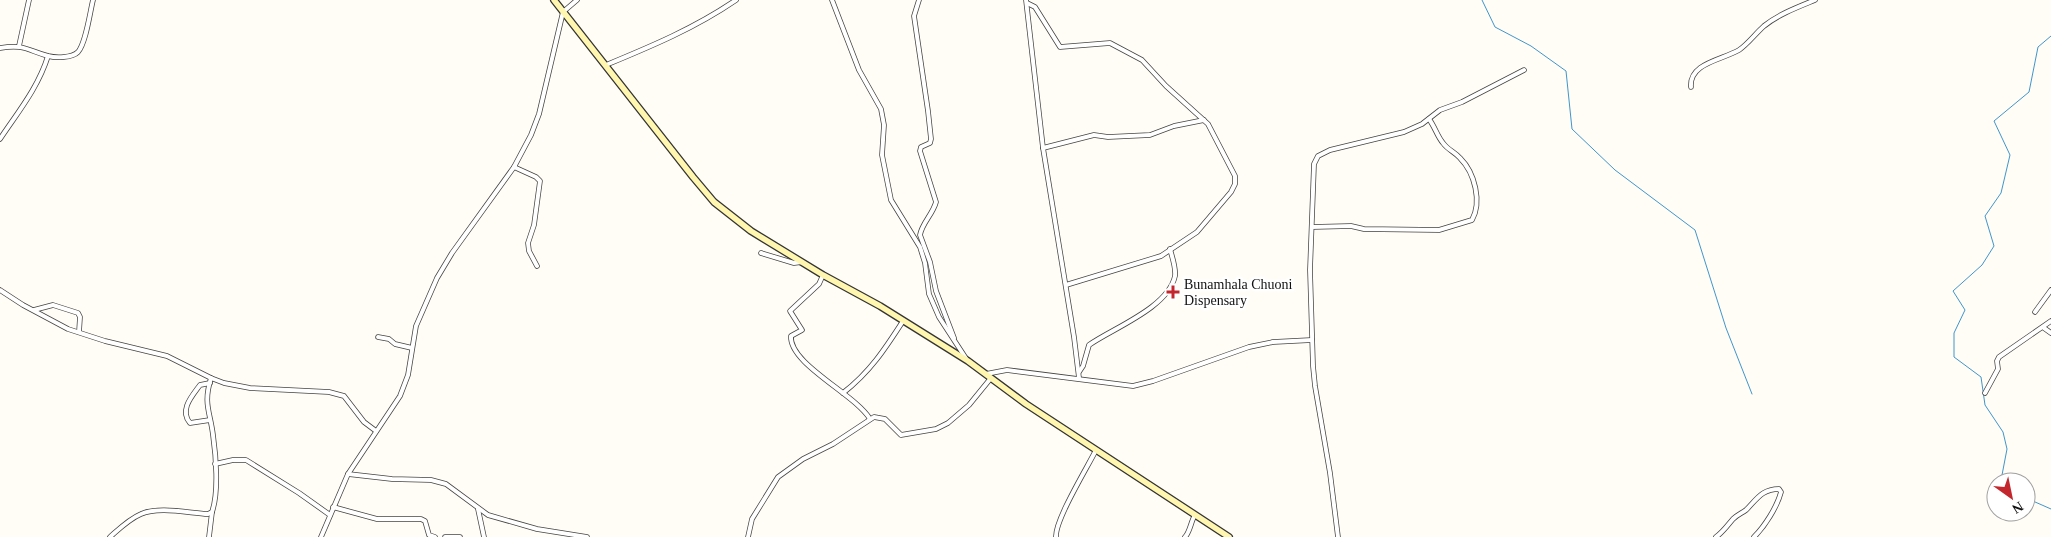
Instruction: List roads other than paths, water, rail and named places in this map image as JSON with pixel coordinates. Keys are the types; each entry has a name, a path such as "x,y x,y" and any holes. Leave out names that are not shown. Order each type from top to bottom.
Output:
{"street":[{"path":"19,46 29,0"},
{"path":"0,48 19,46 48,56 69,56 77,52 82,43 92,0"},
{"path":"554,0 714,202 751,231 968,361 1026,404 1229,537"},
{"path":"321,537 348,474 400,396 408,375 416,326 437,278 452,253 514,167 535,126 563,12 577,0"},
{"path":"606,65 681,34 710,18 736,0"},
{"path":"832,0 859,70 881,109 884,125 882,155 891,200 920,247 925,263 929,294 939,317 968,361"},
{"path":"919,0 914,16 931,138 930,143 921,148 920,151 936,202 934,210 921,230 920,235 930,262 940,302 956,343"},
{"path":"1691,87 1691,78 1697,70 1738,50 1766,25 1792,9 1815,0"},
{"path":"1026,1 1035,7 1060,47 1080,44 1112,44 1146,64 1166,86 1204,120 1233,170 1235,184 1232,192 1197,232 1161,256 1066,285"},
{"path":"1026,1 1043,148 1066,285 1079,378"},
{"path":"0,139 35,87 48,56"},
{"path":"1338,537 1325,436 1315,386 1312,340 1310,270 1314,164 1318,156 1330,150 1398,135 1429,119 1440,110 1462,102 1524,70"},
{"path":"1312,227 1351,226 1364,229 1439,230 1472,220 1477,208 1477,194 1469,172 1461,159 1450,152 1441,142 1435,127 1429,119"},
{"path":"1043,148 1094,135 1110,137 1150,135 1174,126 1204,120"},
{"path":"514,167 536,177 540,181 534,225 528,243 529,251 537,266"},
{"path":"1079,372 1083,366 1089,345 1149,308 1167,290 1175,273 1170,249"},
{"path":"761,253 794,263 802,262"},
{"path":"823,275 819,284 790,311 802,330 791,336 791,342 812,368 862,407 870,418"},
{"path":"0,290 64,327 117,344 167,356 210,381 250,388 344,396 364,422 376,431"},
{"path":"2035,312 2051,290"},
{"path":"33,310 53,305 78,313 80,317 79,332"},
{"path":"843,392 861,378 878,359 903,321"},
{"path":"1985,393 1998,368 1997,361 1999,357 2044,328 2051,321"},
{"path":"2044,328 2051,333"},
{"path":"378,337 388,339 400,346 412,348"},
{"path":"748,537 751,521 765,495 778,477 803,459 844,437 870,418 878,417 885,419 901,435 936,429 948,423 959,414 989,376 1007,370 1079,378 1123,386 1142,385 1249,347 1273,342 1312,340"},
{"path":"209,537 214,507 215,464 206,402 210,381"},
{"path":"210,381 200,385 187,403 185,414 188,422 191,424 210,420"},
{"path":"1056,537 1063,515 1096,450"},
{"path":"215,464 233,460 246,460 330,515"},
{"path":"348,474 431,480 446,484 488,515 526,526 587,537"},
{"path":"1716,537 1721,534 1734,517 1746,510 1756,497 1771,490 1779,489 1781,492 1779,499 1754,537"},
{"path":"333,507 377,519 422,519 425,521 429,535 435,537"},
{"path":"478,509 484,537"},
{"path":"110,537 144,512 168,511 208,514 212,512"},
{"path":"1185,537 1190,535 1189,525 1195,515"},
{"path":"445,537 460,536"}],"waterway":[{"path":"1482,0 1495,27 1531,46 1566,71 1572,129 1615,170 1695,230 1726,328 1752,394"},
{"path":"2003,472 2007,449 2003,432 1985,405 1981,377 1954,357 1954,333 1965,310 1953,291 1982,265 1994,246 1985,216 2001,193 2010,155 1994,121 2029,92 2038,47 2051,36"},
{"path":"2036,502 2051,509"}],"place":[{"name":"Bunamhala Chuoni Dispensary","path":"1173,292"}]}
